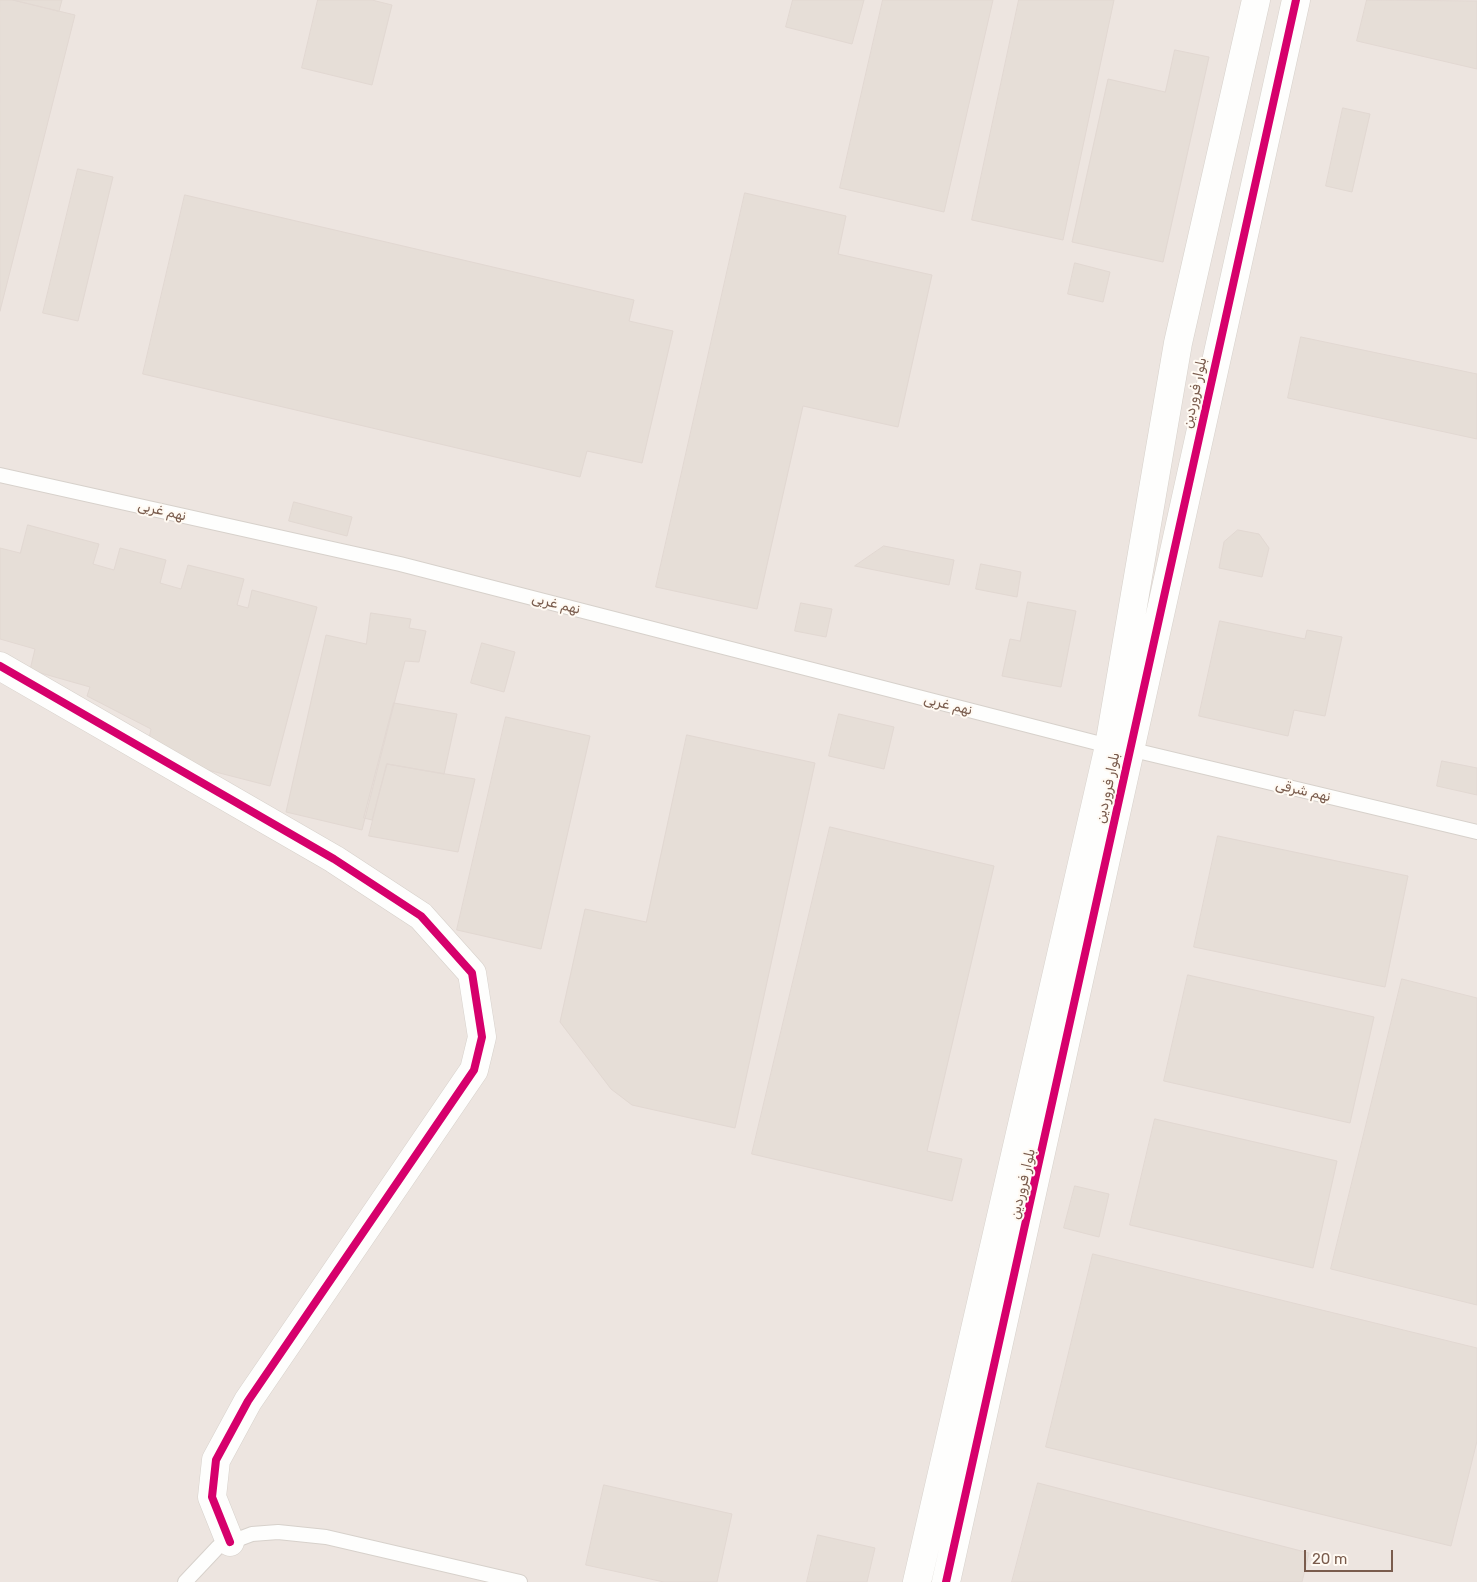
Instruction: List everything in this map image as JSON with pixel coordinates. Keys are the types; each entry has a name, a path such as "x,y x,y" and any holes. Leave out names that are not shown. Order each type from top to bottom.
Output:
{"street":[{"name":"بلوار فروردین","path":"946,1582 1056,1095 1119,748 1178,343 1256,0"},
{"name":"بلوار فروردین","path":"917,1582 1119,748 1296,0"},
{"path":"0,666 334,859 421,916 472,973 482,1037 474,1070 248,1401 216,1460 212,1497 230,1542"}],"lane":[{"name":"نهم غربی","path":"0,475 400,564 1119,748"},
{"name":"نهم شرقی","path":"1119,748 1477,832"},
{"path":"185,1582 218,1547 252,1534 278,1532 326,1537 520,1582"}],"shaded area":[{"path":"0,0 1477,0 1477,1582 0,1582"}],"building":[{"path":"0,0 13,0 75,15 0,311"},
{"path":"13,0 62,0 59,11"},
{"path":"318,0 372,0 392,5 372,85 302,68"},
{"path":"793,0 864,0 852,44 786,27"},
{"path":"883,0 993,0 944,212 840,188"},
{"path":"1019,0 1114,0 1063,240 972,220"},
{"path":"1367,0 1477,1 1477,69 1357,41"},
{"path":"1175,50 1209,57 1163,262 1072,242 1108,79 1165,92"},
{"path":"1343,108 1370,114 1352,192 1326,186"},
{"path":"78,169 113,177 78,321 43,313"},
{"path":"745,193 846,216 838,254 932,275 898,427 803,406 757,609 656,587"},
{"path":"185,195 634,300 629,321 673,331 642,463 587,451 580,477 143,374"},
{"path":"1075,263 1110,272 1103,302 1068,294"},
{"path":"1301,337 1477,374 1477,439 1288,398"},
{"path":"294,502 352,517 347,536 289,521"},
{"path":"28,525 99,544 93,564 114,570 120,548 166,560 160,583 181,589 188,565 244,579 237,605 248,608 252,590 317,607 270,786 196,767 149,739 151,729 87,696 90,687 30,670 35,649 0,639 0,548 20,553"},
{"path":"1238,530 1259,534 1269,548 1262,577 1219,568 1224,542"},
{"path":"884,546 954,560 949,585 855,566"},
{"path":"981,564 1021,572 1017,597 976,589"},
{"path":"1028,602 1076,611 1061,687 1002,676 1010,639 1020,641"},
{"path":"801,603 832,609 826,637 795,631"},
{"path":"371,613 411,619 409,628 426,631 419,662 405,661 362,830 286,812 326,635 366,644"},
{"path":"1220,621 1305,639 1307,630 1342,637 1325,716 1294,710 1288,736 1199,716"},
{"path":"482,643 515,652 504,692 471,683"},
{"path":"394,703 457,714 444,774 387,764 372,820 364,818"},
{"path":"839,714 894,727 884,769 829,756"},
{"path":"506,717 590,736 541,949 457,930"},
{"path":"687,735 815,763 735,1128 632,1105 611,1089 560,1022 585,909 646,922"},
{"path":"1442,761 1477,768 1477,795 1437,786"},
{"path":"387,764 475,779 458,852 369,836"},
{"path":"830,827 994,866 927,1151 962,1159 952,1201 752,1154"},
{"path":"1218,836 1408,876 1385,987 1194,947"},
{"path":"1188,975 1374,1017 1350,1123 1164,1081"},
{"path":"1402,979 1477,998 1477,1305 1331,1269"},
{"path":"1155,1119 1337,1161 1313,1268 1130,1225"},
{"path":"1075,1186 1109,1194 1099,1237 1064,1228"},
{"path":"1093,1254 1477,1348 1477,1441 1451,1546 1046,1447"},
{"path":"1038,1483 1309,1553 1302,1582 1012,1582"},
{"path":"604,1485 732,1514 717,1582 664,1582 586,1565"},
{"path":"818,1535 875,1548 867,1582 807,1582"}],"cycle path":[{"path":"946,1582 1296,0"},
{"path":"0,666 334,859 421,916 472,973 482,1037 474,1070 248,1401 216,1460 212,1497 230,1542"}]}
